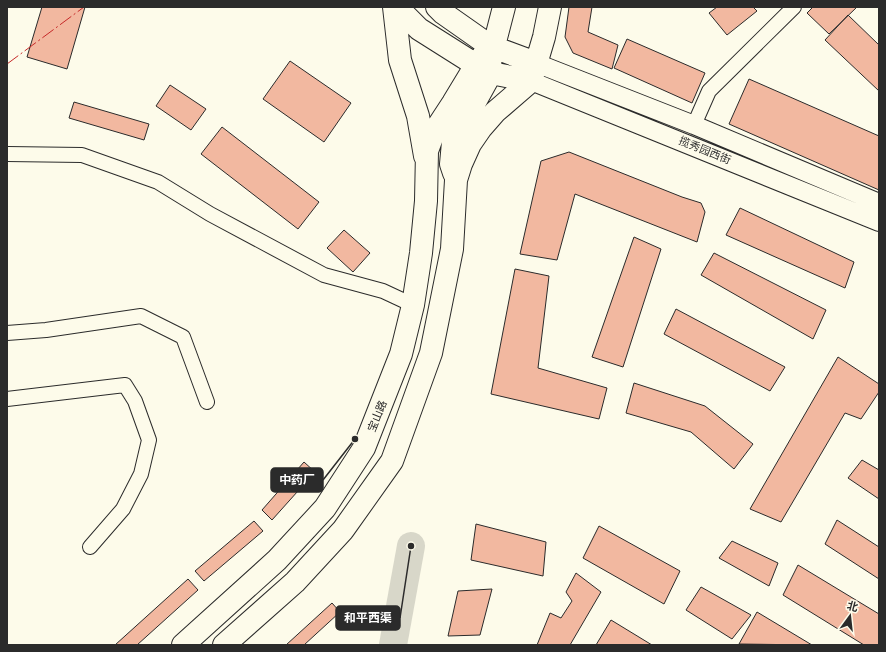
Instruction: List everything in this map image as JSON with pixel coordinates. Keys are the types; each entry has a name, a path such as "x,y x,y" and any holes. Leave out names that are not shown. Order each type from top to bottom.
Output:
{"main road":[{"path":"394,7 400,60 418,116 427,167"},
{"path":"397,7 419,29 483,69 534,72"},
{"path":"437,7 469,33 534,72"},
{"path":"456,180 451,164 453,142 483,69 490,46 496,38 504,7"},
{"path":"224,645 295,582 343,530 392,461 431,353 452,249 456,180 470,144 481,128 534,72 544,37 550,7"},
{"path":"427,167 427,151 434,132 453,103 483,69"},
{"name":"宝山路","path":"183,645 277,560 325,508 364,448 401,354 413,305 421,253 426,201 427,167"}],"street":[{"path":"694,125 709,91 794,7"},
{"name":"揽秀园西街","path":"534,72 694,125 879,203"},
{"name":"揽秀园西街","path":"534,72 879,222"},
{"path":"7,154 82,155 158,182 210,214 324,275 383,291 413,305"},
{"path":"7,334 46,330 141,316 183,337 207,402"},
{"path":"7,399 125,385 135,401 149,440 141,474 123,509 90,547"}],"building":[{"path":"42,7 85,7 67,69 27,57"},
{"path":"569,7 592,7 588,32 618,45 612,69 573,53 565,37"},
{"path":"717,7 753,7 757,11 727,35 709,13"},
{"path":"813,7 857,7 829,34 807,13"},
{"path":"848,15 879,45 879,91 825,40"},
{"path":"627,39 705,73 692,103 614,68"},
{"path":"290,61 351,103 324,142 263,99"},
{"path":"749,79 879,136 879,190 729,124"},
{"path":"170,85 206,109 191,130 156,106"},
{"path":"74,102 149,124 144,140 69,118"},
{"path":"222,127 319,202 298,229 201,154"},
{"path":"569,152 682,197 701,203 705,212 697,242 575,194 557,260 520,254 541,161"},
{"path":"740,208 854,262 845,288 726,235"},
{"path":"344,230 370,253 353,272 327,248"},
{"path":"634,237 661,249 623,367 592,357"},
{"path":"714,253 826,310 813,339 701,275"},
{"path":"515,269 549,276 538,368 607,388 599,419 491,394"},
{"path":"676,309 785,367 770,391 664,334"},
{"path":"838,357 879,384 879,392 861,419 845,413 781,522 750,509"},
{"path":"634,383 705,406 753,444 734,469 691,432 626,413"},
{"path":"862,460 879,470 879,499 848,478"},
{"path":"304,462 315,472 272,520 262,510"},
{"path":"837,520 879,547 879,579 825,544"},
{"path":"254,521 263,531 204,581 195,571"},
{"path":"476,524 546,542 543,576 471,560"},
{"path":"599,526 680,571 664,604 583,558"},
{"path":"732,541 778,563 769,586 719,558"},
{"path":"798,565 879,614 879,645 864,645 783,595"},
{"path":"576,573 601,592 570,645 537,645 550,613 561,618 572,601 566,592"},
{"path":"188,579 198,590 137,645 115,645"},
{"path":"701,587 751,615 732,639 686,610"},
{"path":"492,589 480,635 448,636 458,591"},
{"path":"332,603 340,612 304,645 286,645"},
{"path":"757,612 812,645 739,644"},
{"path":"611,620 652,645 596,645"}],"waterway":[{"path":"393,645 411,546"}],"power":[{"path":"7,64 84,7"}],"place":[{"name":"中药厂","path":"355,439"},
{"name":"和平西渠","path":"411,546"}]}
